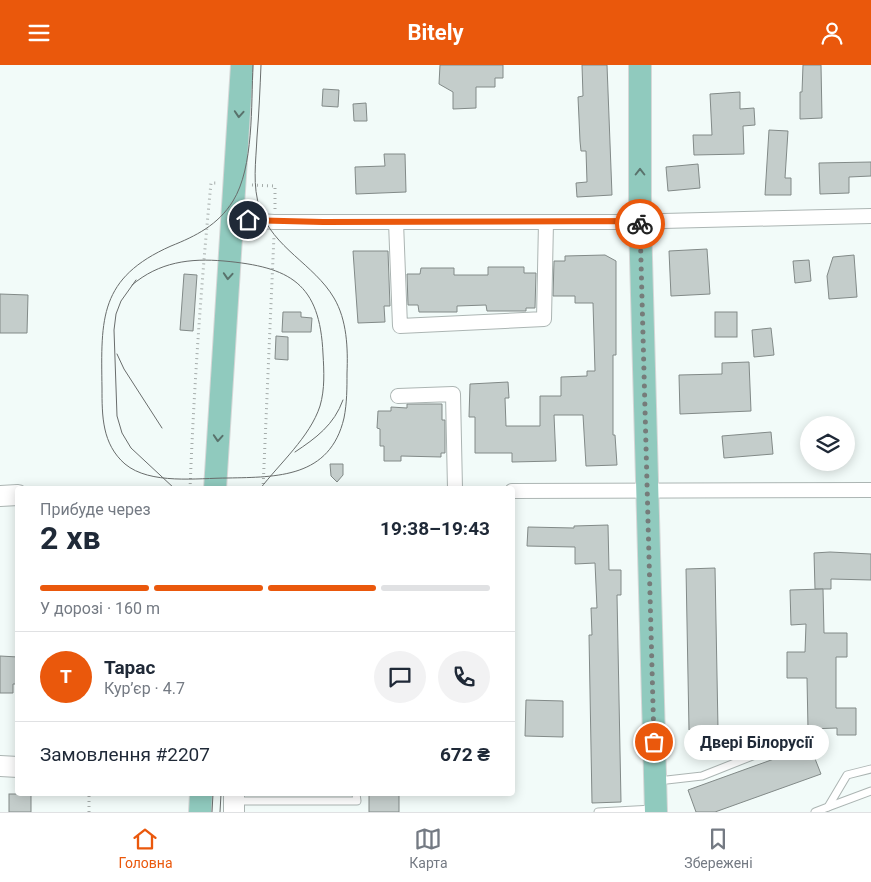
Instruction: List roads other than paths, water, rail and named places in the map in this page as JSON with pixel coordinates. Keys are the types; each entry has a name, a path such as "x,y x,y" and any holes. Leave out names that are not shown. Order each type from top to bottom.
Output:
{"main road":[{"path":"215,486 242,65"},
{"path":"640,65 640,221 656,810"},
{"path":"200,812 201,796"}],"street":[{"path":"232,219 274,222 546,222 871,215"},
{"path":"396,222 400,327 544,319 546,222"},
{"path":"398,396 454,394 455,486"},
{"path":"515,491 871,490"},
{"path":"0,496 15,495"},
{"path":"0,766 15,767"}],"lane":[{"path":"655,781 702,776 755,755"},
{"path":"828,807 847,775 871,769"},
{"path":"815,812 871,791"},
{"path":"234,802 357,801 356,796"},
{"path":"598,812 656,810"}],"tram line":[{"path":"253,65 248,154 240,187 233,201 220,217 206,229 147,258 130,272 117,287 109,303 104,321 102,341 102,409 105,429 117,456 135,471 147,475 175,479 246,478 265,477 299,470 314,463 327,453 337,438 344,418 347,390 347,344 342,315 326,286 274,235 260,209 255,173 261,65"},
{"path":"132,285 153,271 175,263 211,260 247,264 284,274 297,283 308,295 316,310 321,330 324,373 322,400 309,429 263,486"},
{"path":"136,280 121,301 116,314 114,330 117,416 122,433 131,448 172,486"},
{"path":"117,354 124,369 162,428"},
{"path":"295,452 324,430 335,417 343,400"},
{"path":"212,812 213,796"},
{"path":"220,812 221,796"}],"place":[{"name":"Двері Білорусії","path":"654,742"}]}
